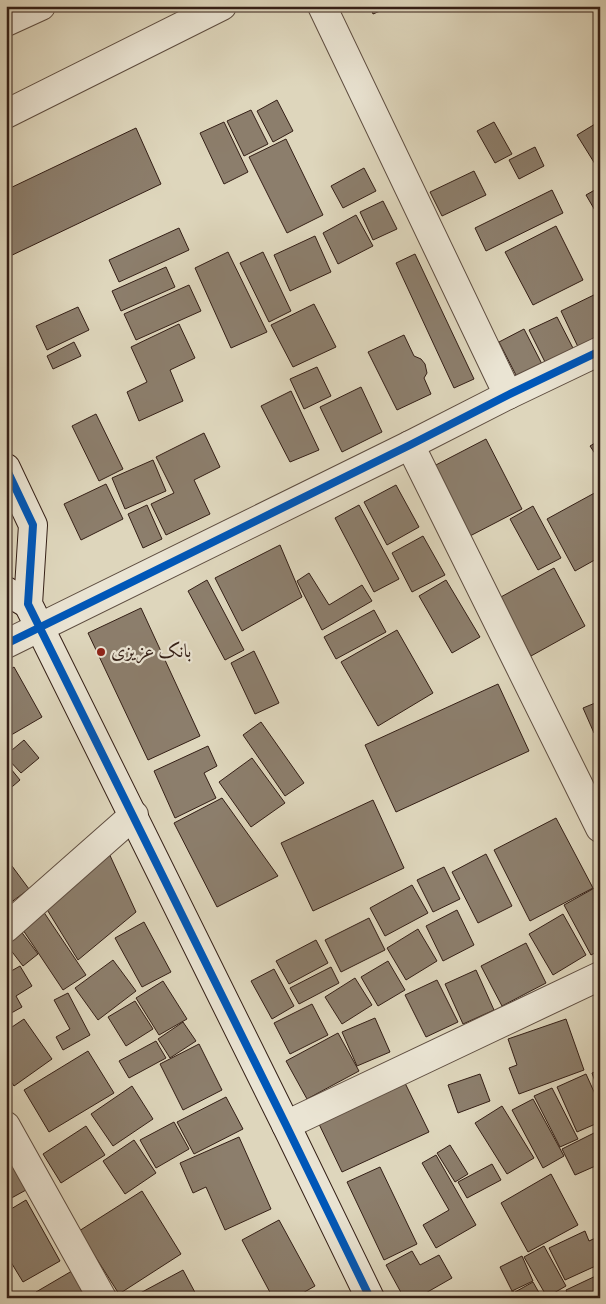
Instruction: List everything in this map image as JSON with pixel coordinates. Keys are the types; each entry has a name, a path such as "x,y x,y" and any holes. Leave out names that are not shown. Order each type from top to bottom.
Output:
{"street":[{"path":"6,22 41,6"},
{"path":"6,114 222,6"},
{"path":"322,6 508,395"},
{"path":"25,607 410,445 600,351"},
{"path":"410,445 600,828"},
{"path":"6,468 33,525 25,607 6,644"},
{"path":"25,607 134,815 370,1298"},
{"path":"6,928 134,815"},
{"path":"286,1125 600,976"},
{"path":"6,1126 102,1298"}],"building":[{"path":"370,6 392,6 373,14"},
{"path":"277,100 293,131 273,142 257,111"},
{"path":"251,110 268,144 244,156 227,121"},
{"path":"600,121 600,172 577,135"},
{"path":"224,122 248,172 224,184 200,133"},
{"path":"494,122 512,154 495,163 477,131"},
{"path":"136,128 161,184 6,258 6,190"},
{"path":"286,139 323,215 287,233 249,157"},
{"path":"535,147 544,166 519,179 509,160"},
{"path":"364,168 376,191 343,208 331,186"},
{"path":"474,171 486,195 442,216 430,192"},
{"path":"600,187 600,219 586,195"},
{"path":"552,190 563,213 486,251 475,228"},
{"path":"383,201 397,229 373,240 360,212"},
{"path":"356,215 373,246 338,264 323,233"},
{"path":"556,226 583,280 533,305 505,252"},
{"path":"179,228 189,250 119,282 109,260"},
{"path":"315,236 331,272 290,291 274,255"},
{"path":"228,252 267,332 231,348 195,268"},
{"path":"263,252 291,311 269,322 240,263"},
{"path":"415,254 474,379 454,388 396,263"},
{"path":"166,267 175,287 121,311 112,291"},
{"path":"189,285 201,311 136,340 124,314"},
{"path":"600,292 600,339 579,349 561,311"},
{"path":"314,304 336,347 293,367 271,325"},
{"path":"78,307 89,330 47,350 36,326"},
{"path":"557,317 575,352 547,366 529,330"},
{"path":"179,324 195,358 170,370 183,401 139,421 127,392 147,382 131,347"},
{"path":"524,329 543,366 518,379 499,342"},
{"path":"404,335 414,356 421,359 425,364 427,373 424,378 431,394 397,410 368,352"},
{"path":"74,342 81,356 53,369 47,356"},
{"path":"317,367 331,396 304,409 290,379"},
{"path":"361,387 382,432 342,452 320,407"},
{"path":"291,391 319,450 290,462 261,406"},
{"path":"96,414 123,469 99,481 72,426"},
{"path":"204,433 220,467 194,480 210,514 166,535 151,504 174,493 156,457"},
{"path":"486,439 522,509 468,537 432,467"},
{"path":"600,440 600,461 590,446"},
{"path":"153,460 166,491 125,509 112,478"},
{"path":"106,484 123,519 81,540 64,504"},
{"path":"396,485 419,527 387,545 364,502"},
{"path":"600,490 600,557 575,571 547,519"},
{"path":"147,505 162,539 143,548 128,514"},
{"path":"359,505 399,579 374,592 335,518"},
{"path":"533,506 561,558 538,570 510,519"},
{"path":"423,536 445,575 412,592 392,553"},
{"path":"280,545 302,597 242,631 215,578"},
{"path":"554,568 585,626 531,656 499,598"},
{"path":"309,573 329,605 362,585 372,601 322,630 297,581"},
{"path":"207,580 244,650 225,660 188,591"},
{"path":"446,580 480,637 452,653 419,596"},
{"path":"141,608 200,736 148,760 88,633"},
{"path":"374,610 386,632 336,659 324,637"},
{"path":"397,630 433,693 378,726 341,662"},
{"path":"254,651 279,703 255,714 231,663"},
{"path":"14,667 42,717 6,738 6,672"},
{"path":"498,684 529,751 396,812 365,745"},
{"path":"600,701 600,730 594,733 583,708"},
{"path":"261,722 304,783 285,796 243,735"},
{"path":"24,740 39,758 21,773 6,755"},
{"path":"208,746 217,766 204,773 216,798 175,818 154,771"},
{"path":"252,758 285,803 251,827 219,782"},
{"path":"6,763 20,780 6,792"},
{"path":"222,798 278,876 217,907 174,823"},
{"path":"373,800 404,868 313,911 281,843"},
{"path":"556,818 593,888 530,921 494,850"},
{"path":"107,849 136,912 78,960 43,903"},
{"path":"486,854 512,906 478,923 452,872"},
{"path":"6,858 29,889 6,906"},
{"path":"444,867 460,899 433,912 417,880"},
{"path":"412,885 428,913 385,936 370,908"},
{"path":"598,886 600,889 600,950 591,955 564,905"},
{"path":"41,908 86,975 63,990 19,924"},
{"path":"457,910 474,945 443,961 426,926"},
{"path":"563,914 586,955 553,975 529,934"},
{"path":"369,918 385,950 341,972 325,940"},
{"path":"144,922 171,972 142,987 115,938"},
{"path":"17,926 38,954 23,966 6,944 6,935"},
{"path":"418,929 437,961 406,980 387,948"},
{"path":"316,940 328,963 289,984 276,961"},
{"path":"526,943 546,983 502,1006 481,966"},
{"path":"113,960 136,991 98,1020 75,988"},
{"path":"388,961 405,990 378,1006 361,977"},
{"path":"20,966 32,986 16,996 22,1007 6,1016 6,974"},
{"path":"331,967 339,983 299,1004 290,988"},
{"path":"274,969 294,1006 272,1019 251,981"},
{"path":"476,970 494,1010 463,1024 445,984"},
{"path":"355,978 372,1005 342,1024 325,997"},
{"path":"437,980 458,1022 426,1037 405,995"},
{"path":"163,981 187,1019 159,1035 136,998"},
{"path":"68,993 90,1035 63,1050 56,1037 70,1029 54,1000"},
{"path":"135,1001 153,1029 126,1046 108,1017"},
{"path":"312,1004 328,1035 290,1054 274,1023"},
{"path":"375,1018 390,1052 357,1066 342,1032"},
{"path":"24,1019 52,1059 14,1086 6,1074 6,1031"},
{"path":"566,1019 584,1070 519,1094 509,1068 517,1065 508,1039"},
{"path":"183,1022 196,1041 170,1058 158,1039"},
{"path":"338,1033 359,1071 307,1099 286,1061"},
{"path":"156,1041 166,1058 129,1078 119,1061"},
{"path":"199,1044 222,1090 183,1110 160,1064"},
{"path":"88,1051 114,1093 49,1132 24,1090"},
{"path":"600,1070 600,1096 592,1073"},
{"path":"480,1074 490,1101 458,1113 448,1085"},
{"path":"586,1074 600,1105 600,1122 577,1132 557,1087"},
{"path":"404,1081 429,1132 342,1172 318,1122"},
{"path":"132,1086 153,1119 113,1146 91,1114"},
{"path":"552,1088 578,1139 560,1147 534,1096"},
{"path":"226,1097 243,1129 194,1154 177,1122"},
{"path":"533,1099 564,1156 543,1168 512,1110"},
{"path":"502,1106 534,1158 507,1174 475,1123"},
{"path":"174,1122 189,1149 156,1168 140,1140"},
{"path":"86,1126 105,1155 61,1183 43,1154"},
{"path":"596,1132 600,1141 600,1164 575,1175 562,1149"},
{"path":"239,1137 271,1209 225,1230 206,1187 193,1193 180,1163"},
{"path":"134,1140 156,1173 125,1194 103,1161"},
{"path":"450,1145 468,1174 455,1182 437,1153"},
{"path":"6,1155 26,1190 6,1201"},
{"path":"436,1155 476,1225 436,1248 423,1225 449,1210 422,1163"},
{"path":"492,1164 501,1180 467,1198 458,1182"},
{"path":"380,1167 417,1244 384,1260 347,1182"},
{"path":"551,1174 578,1225 528,1252 501,1203"},
{"path":"142,1191 181,1254 119,1294 79,1231"},
{"path":"26,1200 60,1261 23,1282 6,1254 6,1212"},
{"path":"279,1220 315,1286 294,1298 273,1298 242,1240"},
{"path":"585,1231 589,1241 600,1236 600,1264 565,1280 549,1248"},
{"path":"544,1246 566,1286 547,1297 524,1257"},
{"path":"412,1251 420,1265 439,1255 452,1278 417,1298 404,1298 386,1265"},
{"path":"522,1256 533,1281 512,1291 500,1267"},
{"path":"77,1268 89,1298 39,1298 36,1292"},
{"path":"183,1270 198,1298 131,1298"},
{"path":"600,1274 600,1298 569,1298 566,1290"},
{"path":"533,1282 542,1298 519,1298 515,1292"},
{"path":"513,1291 517,1298 502,1298"}],"cycle path":[{"path":"6,644 600,351"},
{"path":"6,468 33,525 28,604 370,1298"}],"place":[{"name":"بانک عزیزی","path":"101,652"}]}
